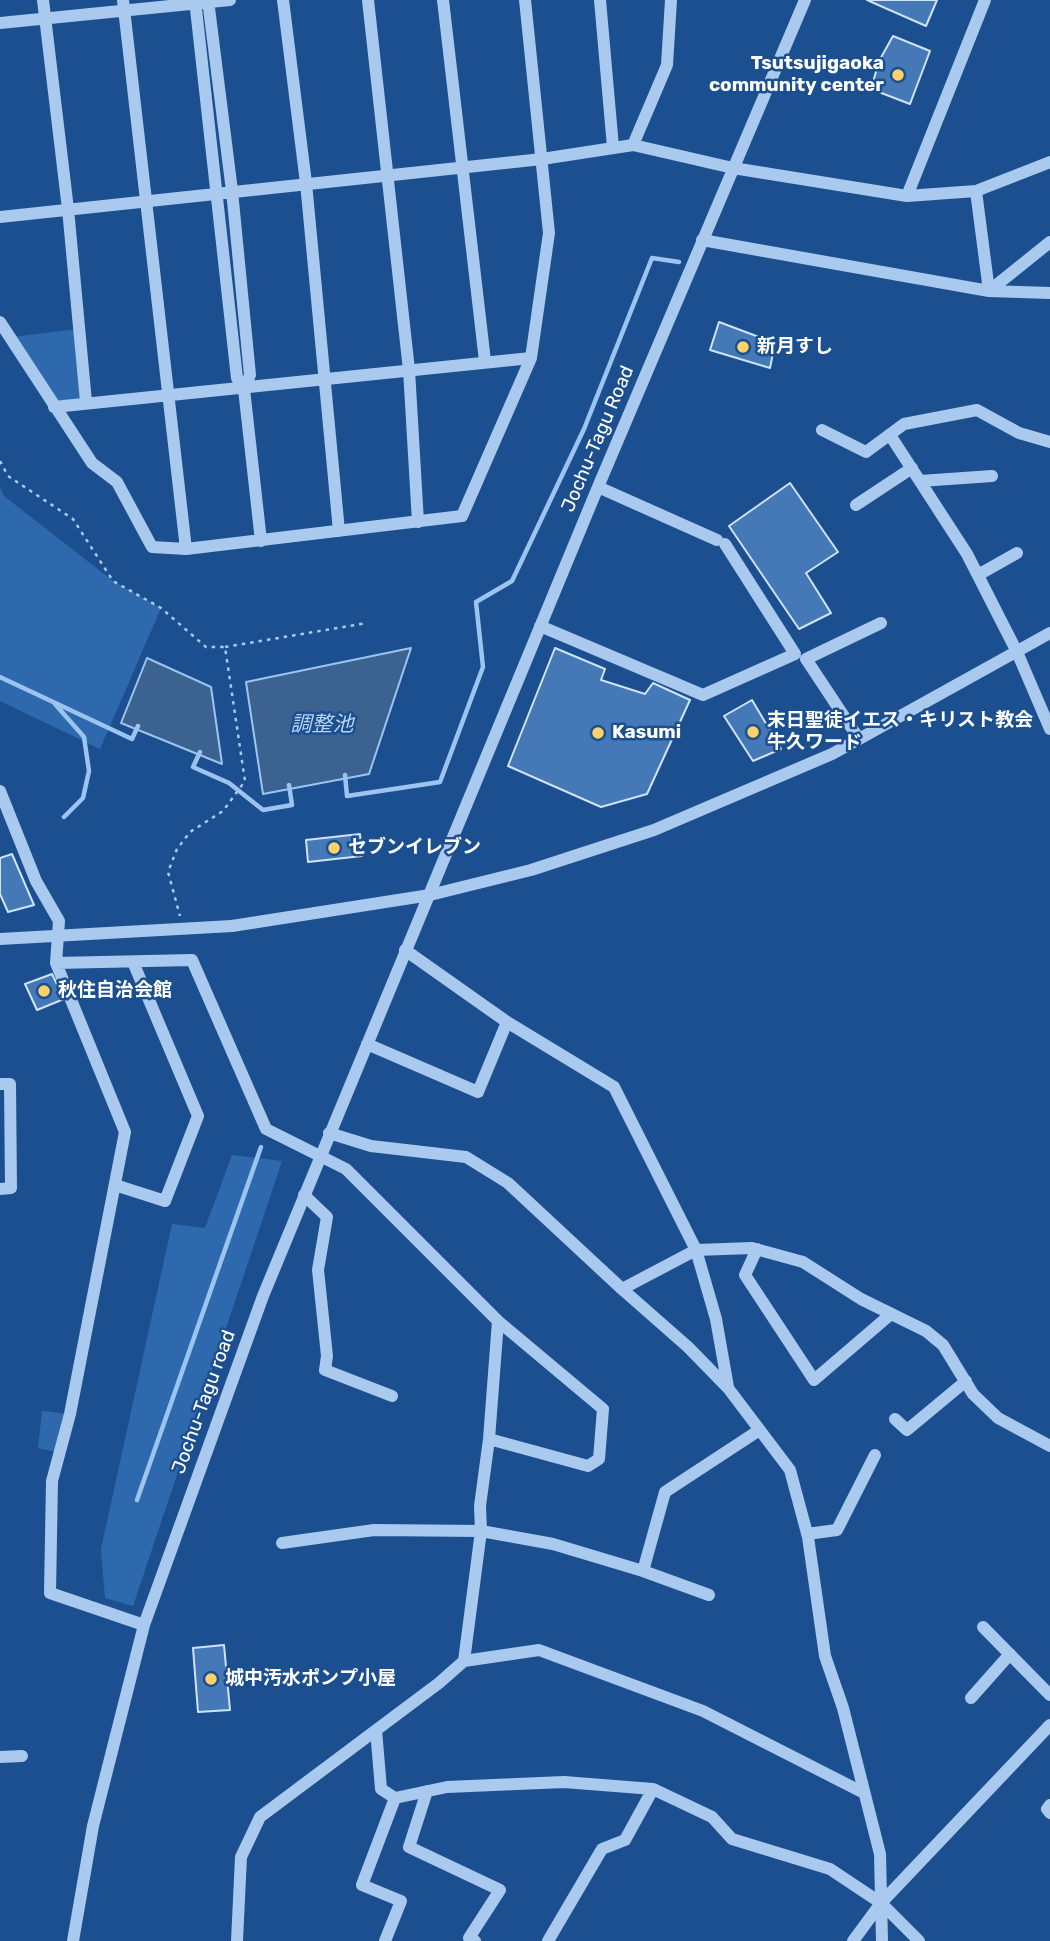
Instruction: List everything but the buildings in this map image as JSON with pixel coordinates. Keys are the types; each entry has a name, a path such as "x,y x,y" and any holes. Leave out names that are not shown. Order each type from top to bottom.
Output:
{"street":[{"path":"43,0 68,209 86,402"},
{"path":"0,23 124,6 230,0"},
{"path":"283,0 306,183 339,531"},
{"path":"368,0 385,174 409,370 418,522"},
{"path":"443,0 485,361"},
{"path":"0,322 92,463 117,482 152,547 186,549 462,516 531,358 550,233 525,0"},
{"path":"600,0 613,148"},
{"path":"633,145 667,65 671,0"},
{"name":"Jochu-Tagu Road","path":"429,895 598,487 805,0"},
{"path":"907,196 985,0"},
{"path":"208,1 232,191 250,375 244,389"},
{"path":"195,2 237,378 244,389 261,541"},
{"path":"124,6 166,394 186,549"},
{"path":"0,217 542,159 633,145 733,168 907,196 975,191 1050,162"},
{"path":"975,191 989,291"},
{"path":"702,240 989,291 1050,293"},
{"path":"989,291 1050,242"},
{"path":"54,407 531,358"},
{"path":"822,430 866,452 904,424 977,410 1019,433 1050,442"},
{"path":"890,435 978,575 1017,652 1050,729"},
{"path":"856,505 912,468"},
{"path":"920,481 992,476"},
{"path":"540,626 702,695 795,654 721,542 598,487"},
{"path":"978,575 1017,553"},
{"path":"859,739 806,659 881,623"},
{"path":"0,939 232,926 429,895 531,870 654,830 771,782 859,739 1050,633"},
{"path":"0,791 36,881 59,921 56,962 125,1132 70,1414 52,1481 50,1593 144,1625"},
{"name":"Jochu-Tagu road","path":"73,1941 93,1826 144,1625 225,1397 319,1157 429,895"},
{"path":"405,950 507,1022 614,1087 696,1250 716,1319 728,1388"},
{"path":"56,962 192,960 266,1129 346,1169 498,1321 603,1409 598,1460 588,1466 489,1438"},
{"path":"115,1185 165,1200 198,1116 133,962"},
{"path":"367,1044 478,1092 507,1022"},
{"path":"0,1084 10,1084 11,1188 0,1189"},
{"path":"329,1133 372,1146 466,1157 508,1183 688,1347 728,1388 790,1470 807,1534 825,1656 843,1709 880,1854 882,1941"},
{"path":"304,1195 327,1217 318,1270 327,1356 325,1370 392,1396"},
{"path":"757,1249 745,1275 814,1380 891,1314"},
{"path":"622,1289 696,1250 757,1249 803,1262 891,1314 926,1331 943,1345 965,1381 998,1418 1050,1446"},
{"path":"464,1661 481,1531 480,1506 489,1438 498,1321"},
{"path":"895,1419 908,1430 965,1381"},
{"path":"643,1571 665,1492 758,1431"},
{"path":"807,1534 837,1530 875,1455"},
{"path":"282,1543 374,1530 481,1531 554,1545 643,1571 709,1595"},
{"path":"983,1627 1050,1695"},
{"path":"237,1941 241,1857 260,1817 464,1661 539,1650 702,1711 864,1793"},
{"path":"971,1698 1010,1654"},
{"path":"853,1941 881,1903 1050,1725"},
{"path":"376,1730 381,1789 395,1798 447,1787 564,1782 653,1789 712,1817 732,1839 830,1869 881,1903 919,1941"},
{"path":"0,1757 22,1756"},
{"path":"548,1941 602,1849 625,1840 653,1789"},
{"path":"427,1791 409,1847 500,1890 469,1940"},
{"path":"384,1941 401,1901 362,1885 395,1798"},
{"path":"1050,1805 1047,1809 1050,1812"}],"path":[{"path":"0,461 8,476 73,519 113,581 161,608 206,647 367,623"},
{"path":"180,918 168,872 177,849 190,832 223,811 245,781 225,646"}],"shaded area":[{"path":"79,329 86,402 54,407 11,337"},
{"path":"0,488 4,496 113,581 161,608 100,749 0,701"},
{"path":"232,1155 282,1161 133,1606 105,1598 101,1549 172,1224 205,1228"},
{"path":"42,1411 70,1414 60,1453 38,1448"}],"water":[{"name":"調整池","path":"411,648 369,774 263,794 246,682"},
{"path":"147,658 211,687 222,764 121,723"}],"waterway":[{"path":"345,775 347,796 440,782 483,667 476,602 512,581 584,429 652,258 679,262"},
{"path":"0,677 132,739 138,726"},
{"path":"55,704 84,737 89,771 83,798 64,817"},
{"path":"200,752 193,767 229,783 263,810 292,805 289,785"},
{"path":"137,1500 261,1147"}],"place":[{"name":"Tsutsujigaoka community center","path":"898,75"},
{"name":"新月すし","path":"743,347"},
{"name":"末日聖徒イエス・キリスト教会 牛久ワード","path":"753,732"},
{"name":"Kasumi","path":"598,733"},
{"name":"セブンイレブン","path":"334,848"},
{"name":"秋住自治会館","path":"44,991"},
{"name":"城中汚水ポンプ小屋","path":"211,1679"}]}
